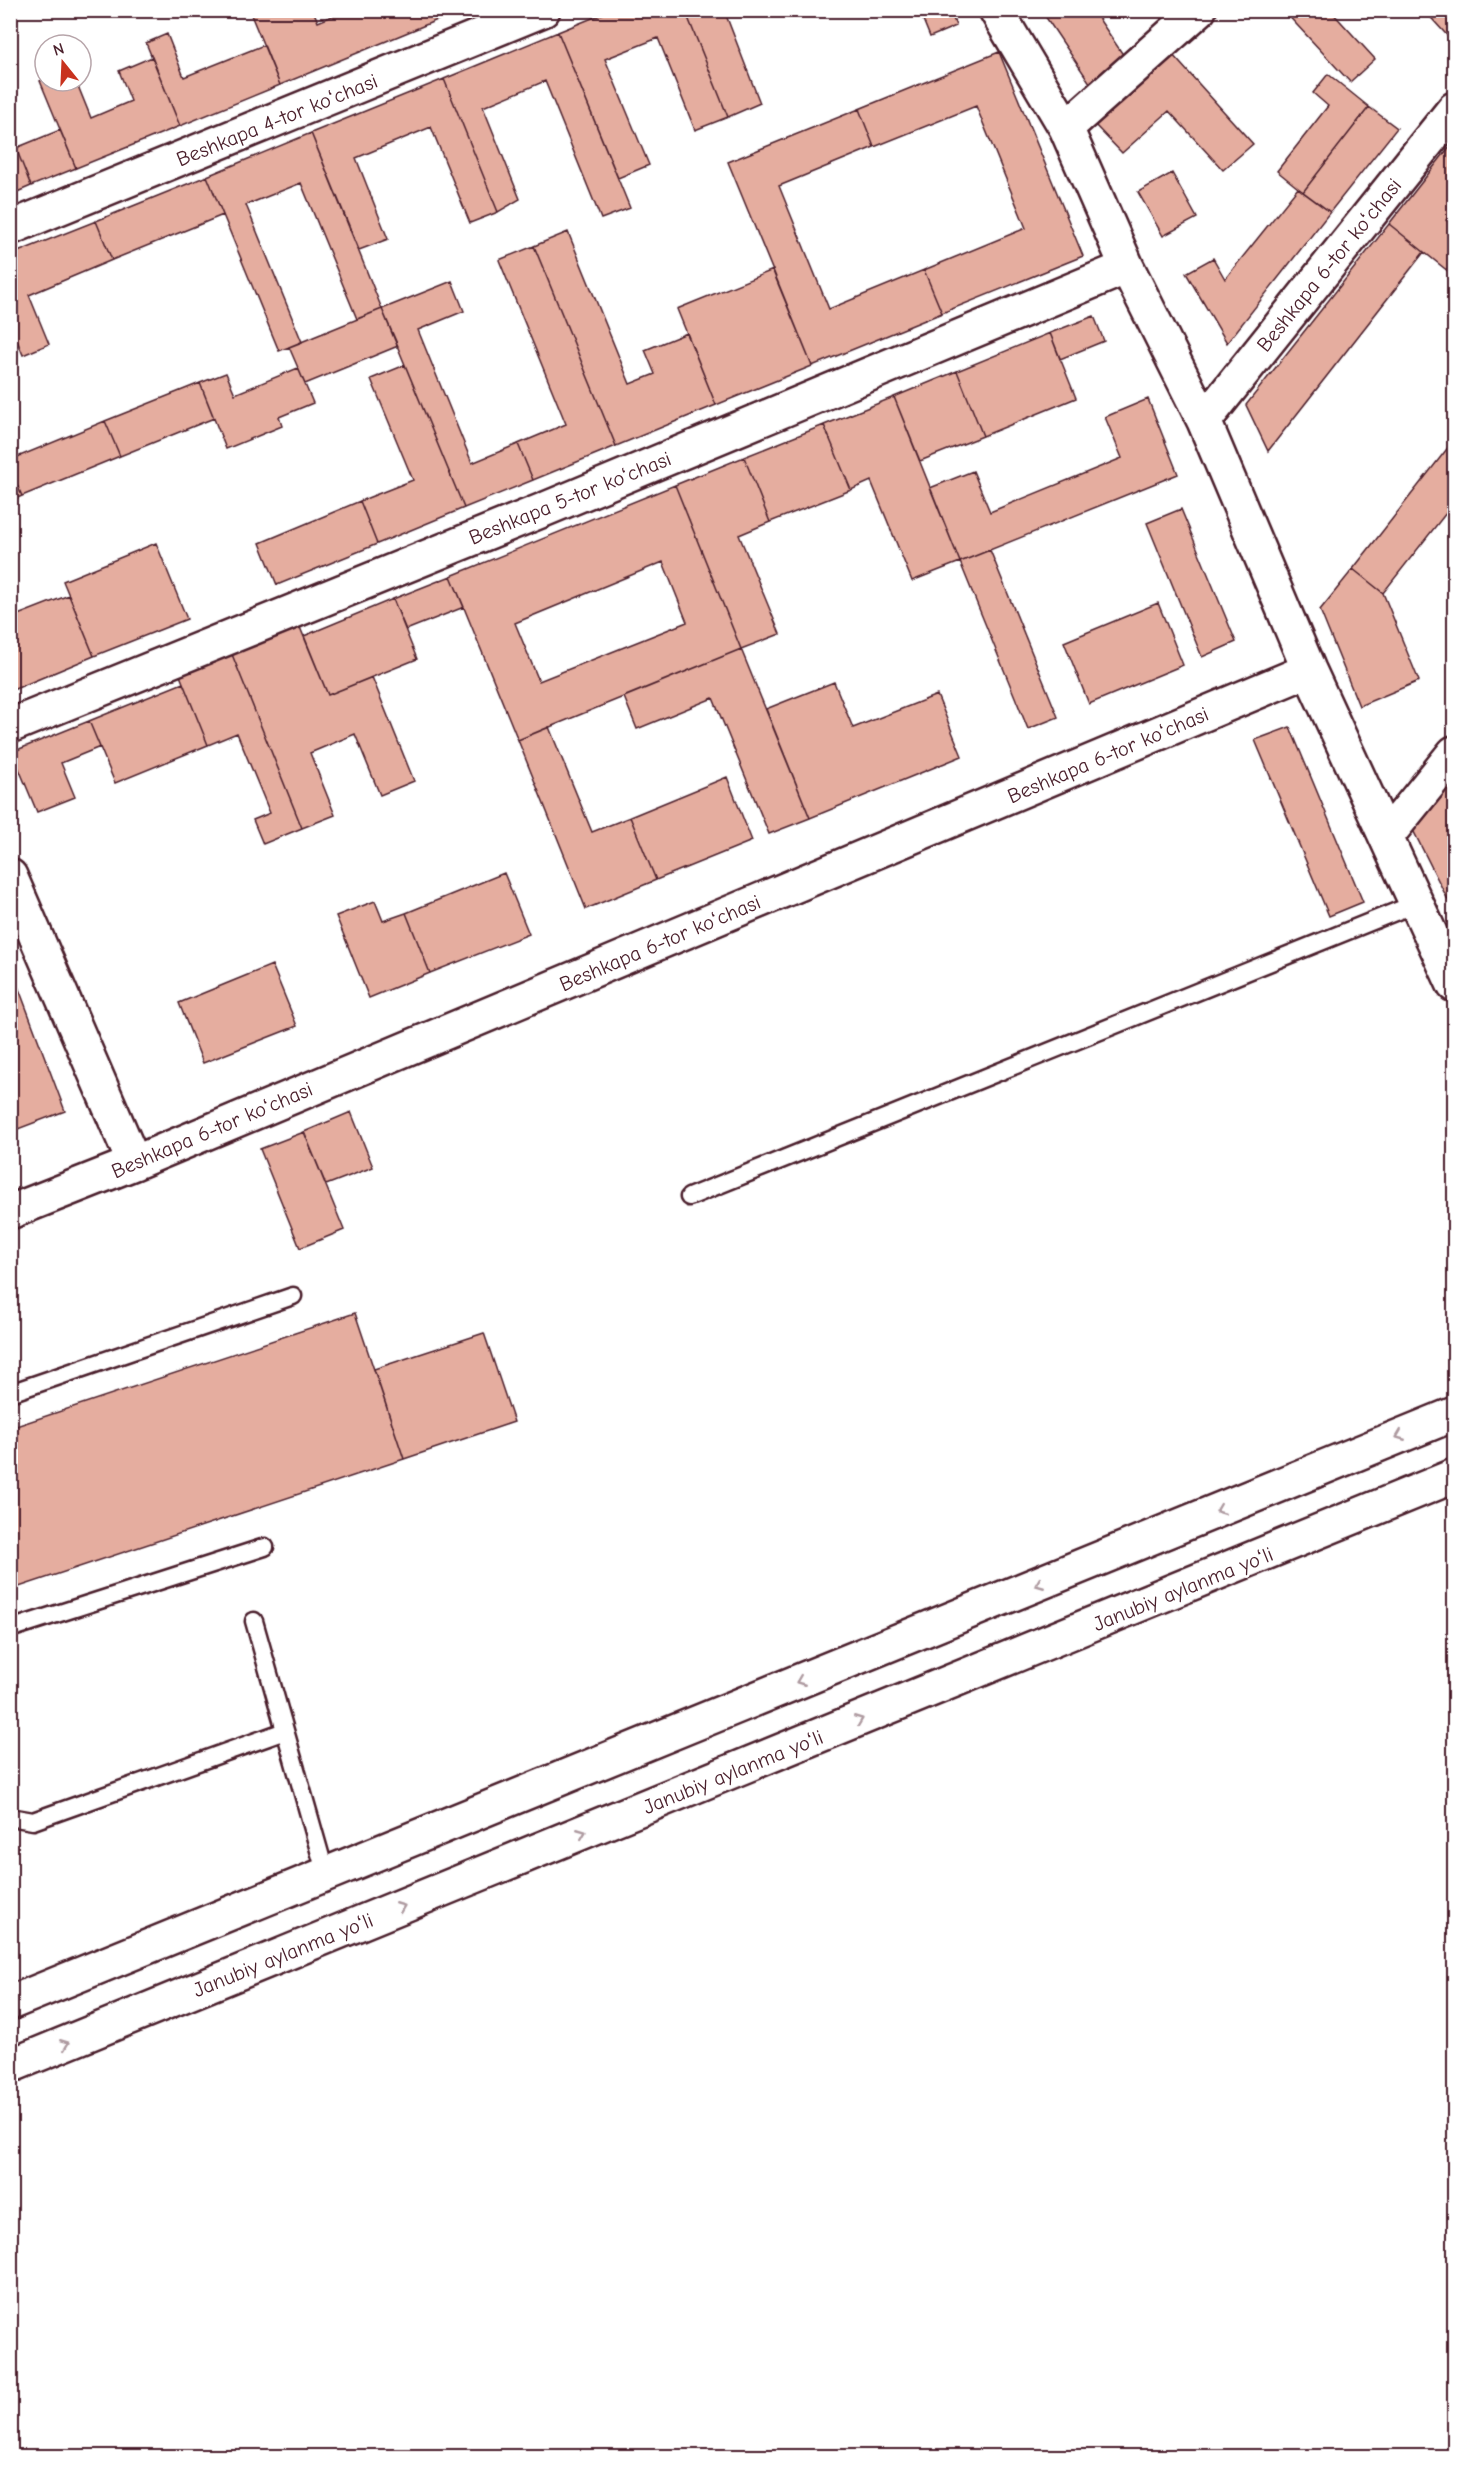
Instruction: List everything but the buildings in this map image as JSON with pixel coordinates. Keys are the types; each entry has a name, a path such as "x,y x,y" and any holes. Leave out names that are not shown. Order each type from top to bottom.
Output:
{"main road":[{"name":"Beshkapa 4-tor koʻchasi","path":"10,228 543,10"},
{"path":"996,10 1066,128 1127,267 1204,421 1309,670 1455,985"},
{"path":"1066,128 1199,10"},
{"name":"Beshkapa 6-tor koʻchasi","path":"1204,421 1455,109"},
{"name":"Beshkapa 5-tor koʻchasi","path":"10,726 543,510 1127,267"},
{"name":"Beshkapa 6-tor koʻchasi","path":"10,1212 135,1163 1309,670"},
{"path":"1386,837 1455,753"},
{"path":"10,876 135,1163"},
{"path":"10,2004 1455,1414"},
{"name":"Janubiy aylanma yoʻli","path":"10,2066 1455,1476"}],"lane":[{"path":"689,1197 1417,903"},
{"path":"10,1393 293,1296"},
{"path":"10,1629 265,1547"},
{"path":"254,1621 326,1875"},
{"path":"10,1830 285,1731"},
{"path":"10,1817 33,1821"}]}
